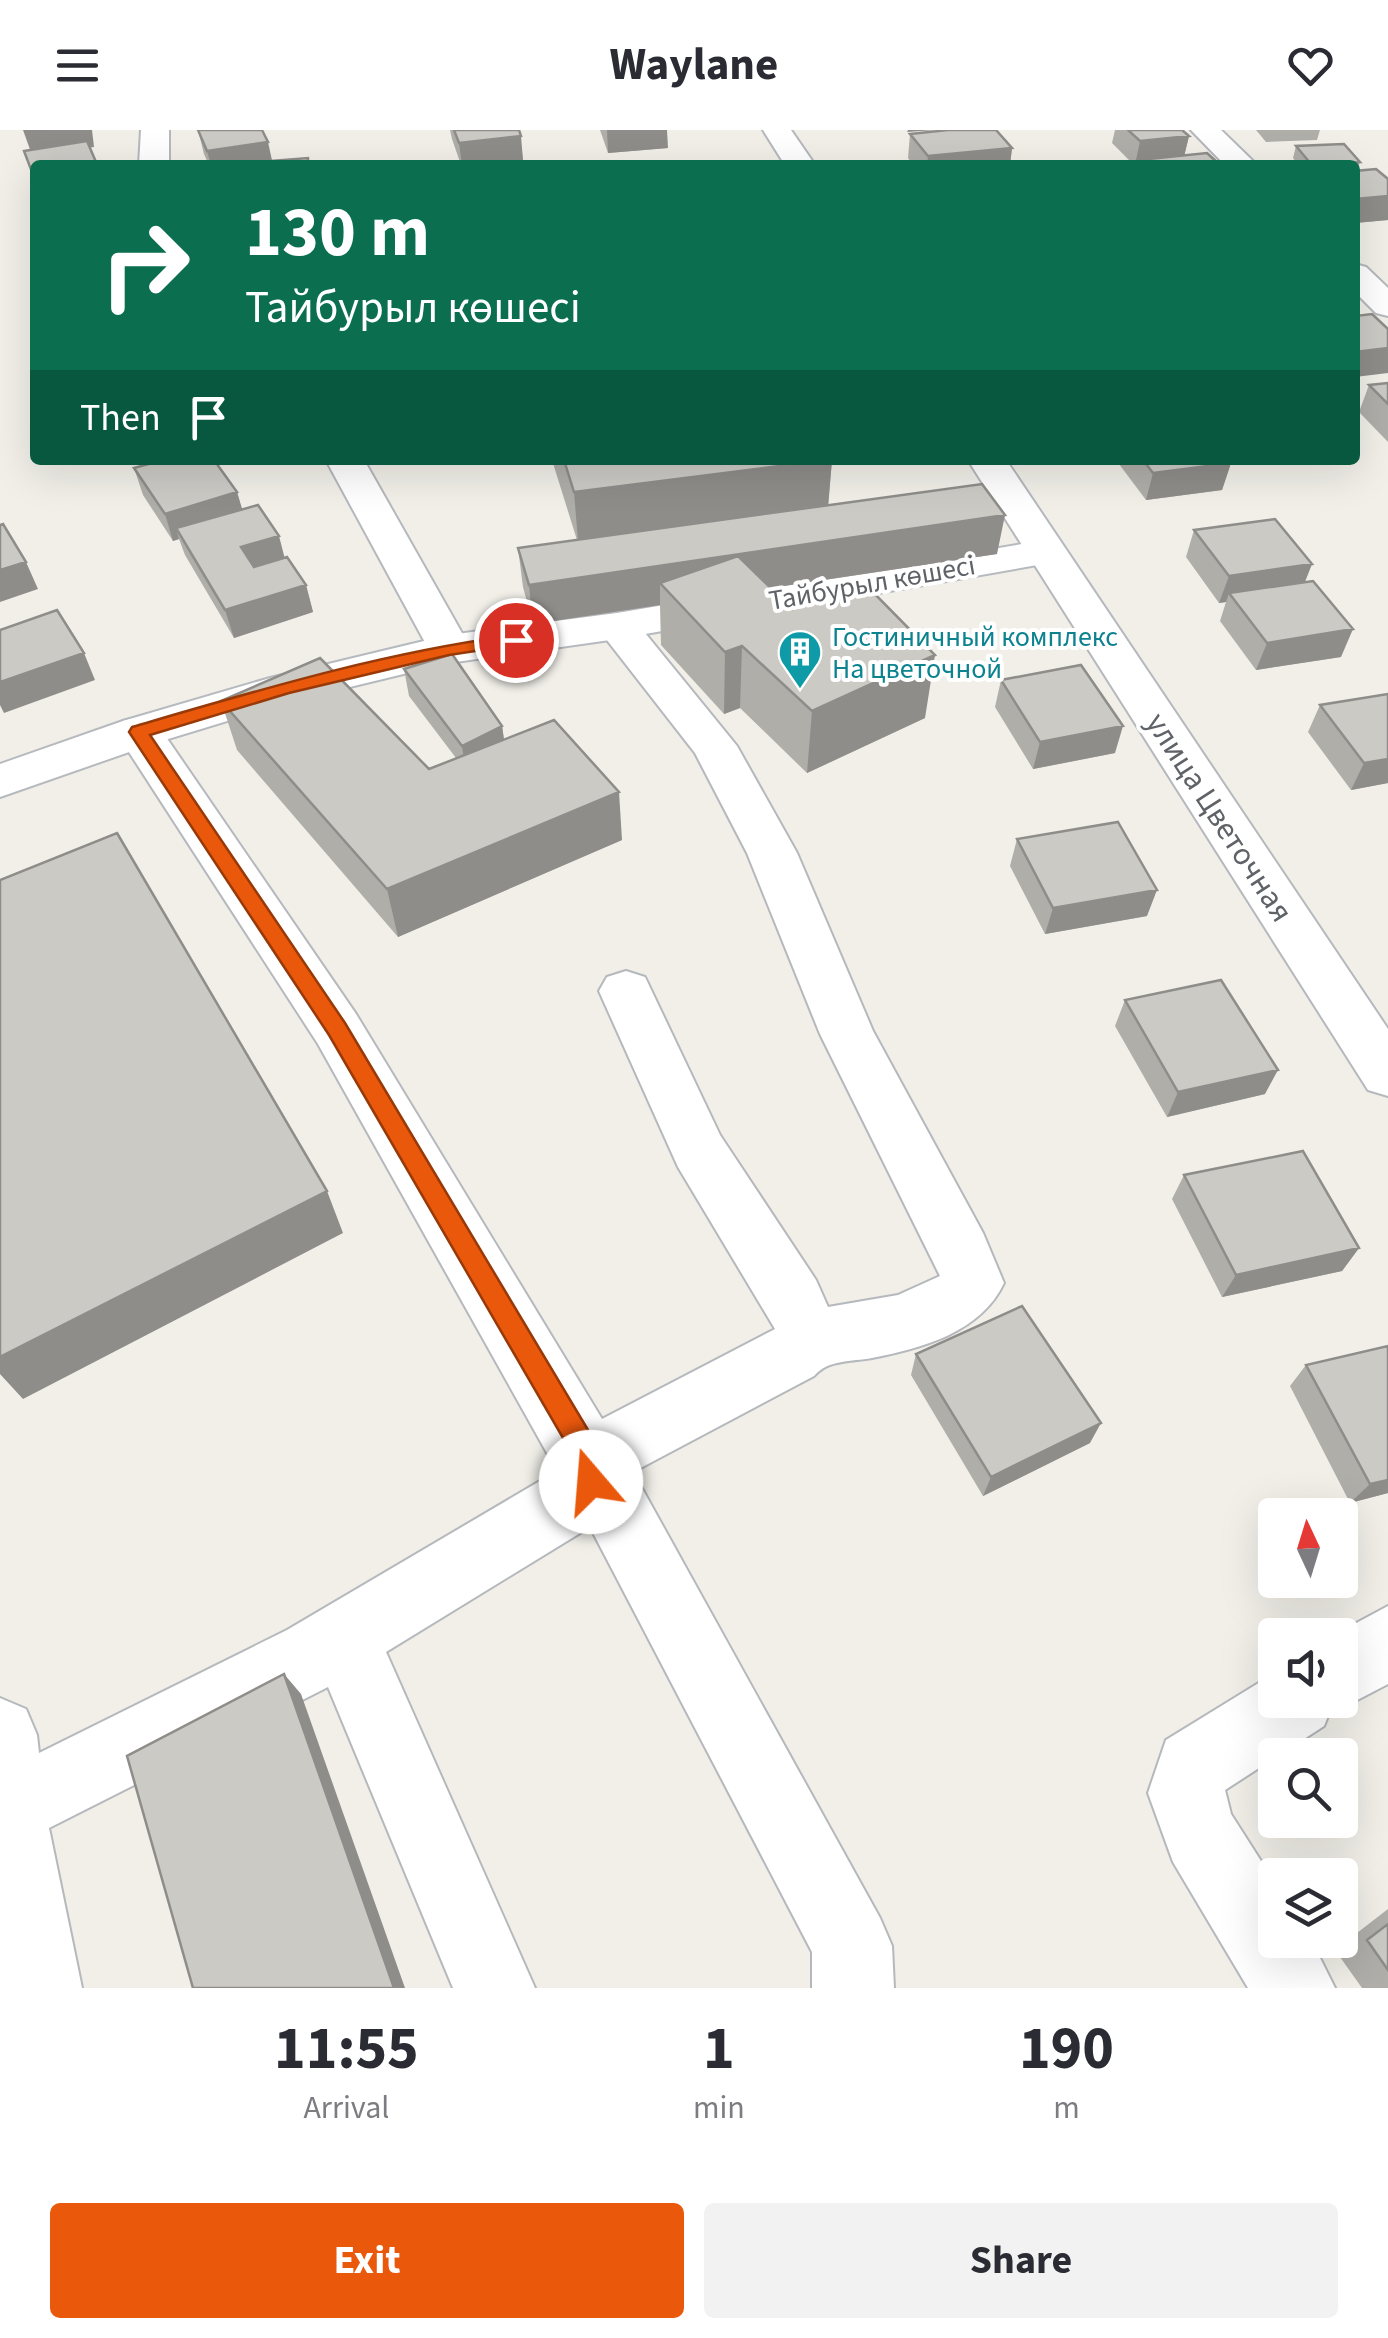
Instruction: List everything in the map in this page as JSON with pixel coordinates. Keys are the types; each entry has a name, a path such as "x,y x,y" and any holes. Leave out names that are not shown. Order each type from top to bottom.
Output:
{"street":[{"path":"154,160 155,130"},
{"path":"777,130 797,160"},
{"path":"1206,130 1237,160"},
{"path":"1360,279 1388,306"},
{"path":"348,465 449,649"},
{"name":"улица Цветочная","path":"991,465 1388,1074"},
{"name":"Тайбурыл көшесі","path":"0,781 139,732 286,688 449,649 617,626 1046,552"},
{"path":"590,1460 792,1355 809,1336 845,1337 886,1328 966,1296 973,1283 962,1252 847,1034 772,852 714,746 617,626"},
{"path":"139,732 337,1029 590,1460 852,1946 853,1988"},
{"path":"626,992 698,1150 794,1300 809,1336"},
{"path":"41,1988 4,1772 344,1639 580,1496 591,1482 590,1460"},
{"path":"344,1639 494,1988"},
{"path":"1358,1661 1388,1642"},
{"path":"1270,1718 1193,1767 1186,1793 1200,1836 1294,1988"}],"building":[{"path":"198,130 262,130 268,142 207,151"},
{"path":"454,130 519,130 521,136 459,143"},
{"path":"996,130 1012,148 928,156 910,134"},
{"path":"1128,130 1182,130 1189,136 1140,141"},
{"path":"87,141 95,160 30,160 30,167 24,151"},
{"path":"1344,144 1358,160 1308,160 1296,146"},
{"path":"1207,153 1215,160 1139,160"},
{"path":"1376,169 1388,179 1388,196 1360,199 1360,171"},
{"path":"1372,314 1388,329 1388,348 1360,351 1360,315"},
{"path":"1388,383 1388,404 1369,385"},
{"path":"218,465 237,492 165,514 134,468"},
{"path":"566,465 787,465 574,492"},
{"path":"1147,465 1215,465 1153,473"},
{"path":"982,484 1005,515 529,585 518,548"},
{"path":"258,505 279,536 241,547 254,567 287,557 306,585 225,610 176,528"},
{"path":"1275,519 1312,564 1229,576 1194,530"},
{"path":"3,524 26,562 0,570 0,525"},
{"path":"738,556 792,609 864,583 935,655 812,711 742,646 725,652 660,583"},
{"path":"1313,581 1353,629 1267,643 1229,593"},
{"path":"57,610 84,653 0,682 0,630"},
{"path":"452,654 502,726 462,746 404,669"},
{"path":"320,658 429,769 554,720 619,792 387,889 221,701"},
{"path":"1081,665 1123,726 1040,742 1001,680"},
{"path":"1388,694 1388,759 1364,763 1320,705"},
{"path":"1118,822 1157,890 1053,908 1017,839"},
{"path":"117,833 327,1191 0,1357 0,880"},
{"path":"1221,980 1278,1070 1178,1092 1125,1000"},
{"path":"1303,1151 1359,1248 1236,1275 1184,1175"},
{"path":"1022,1306 1101,1423 991,1477 916,1354"},
{"path":"1388,1346 1388,1480 1370,1484 1306,1365"},
{"path":"284,1674 394,1988 193,1988 127,1756"},
{"path":"1388,1924 1388,1970 1367,1940"}],"place":[{"name":"Гостиничный комплекс На цветочной","path":"800,690"}],"route":[{"path":"516,640 449,649 286,688 139,732 337,1029 590,1460 591,1482"}]}
